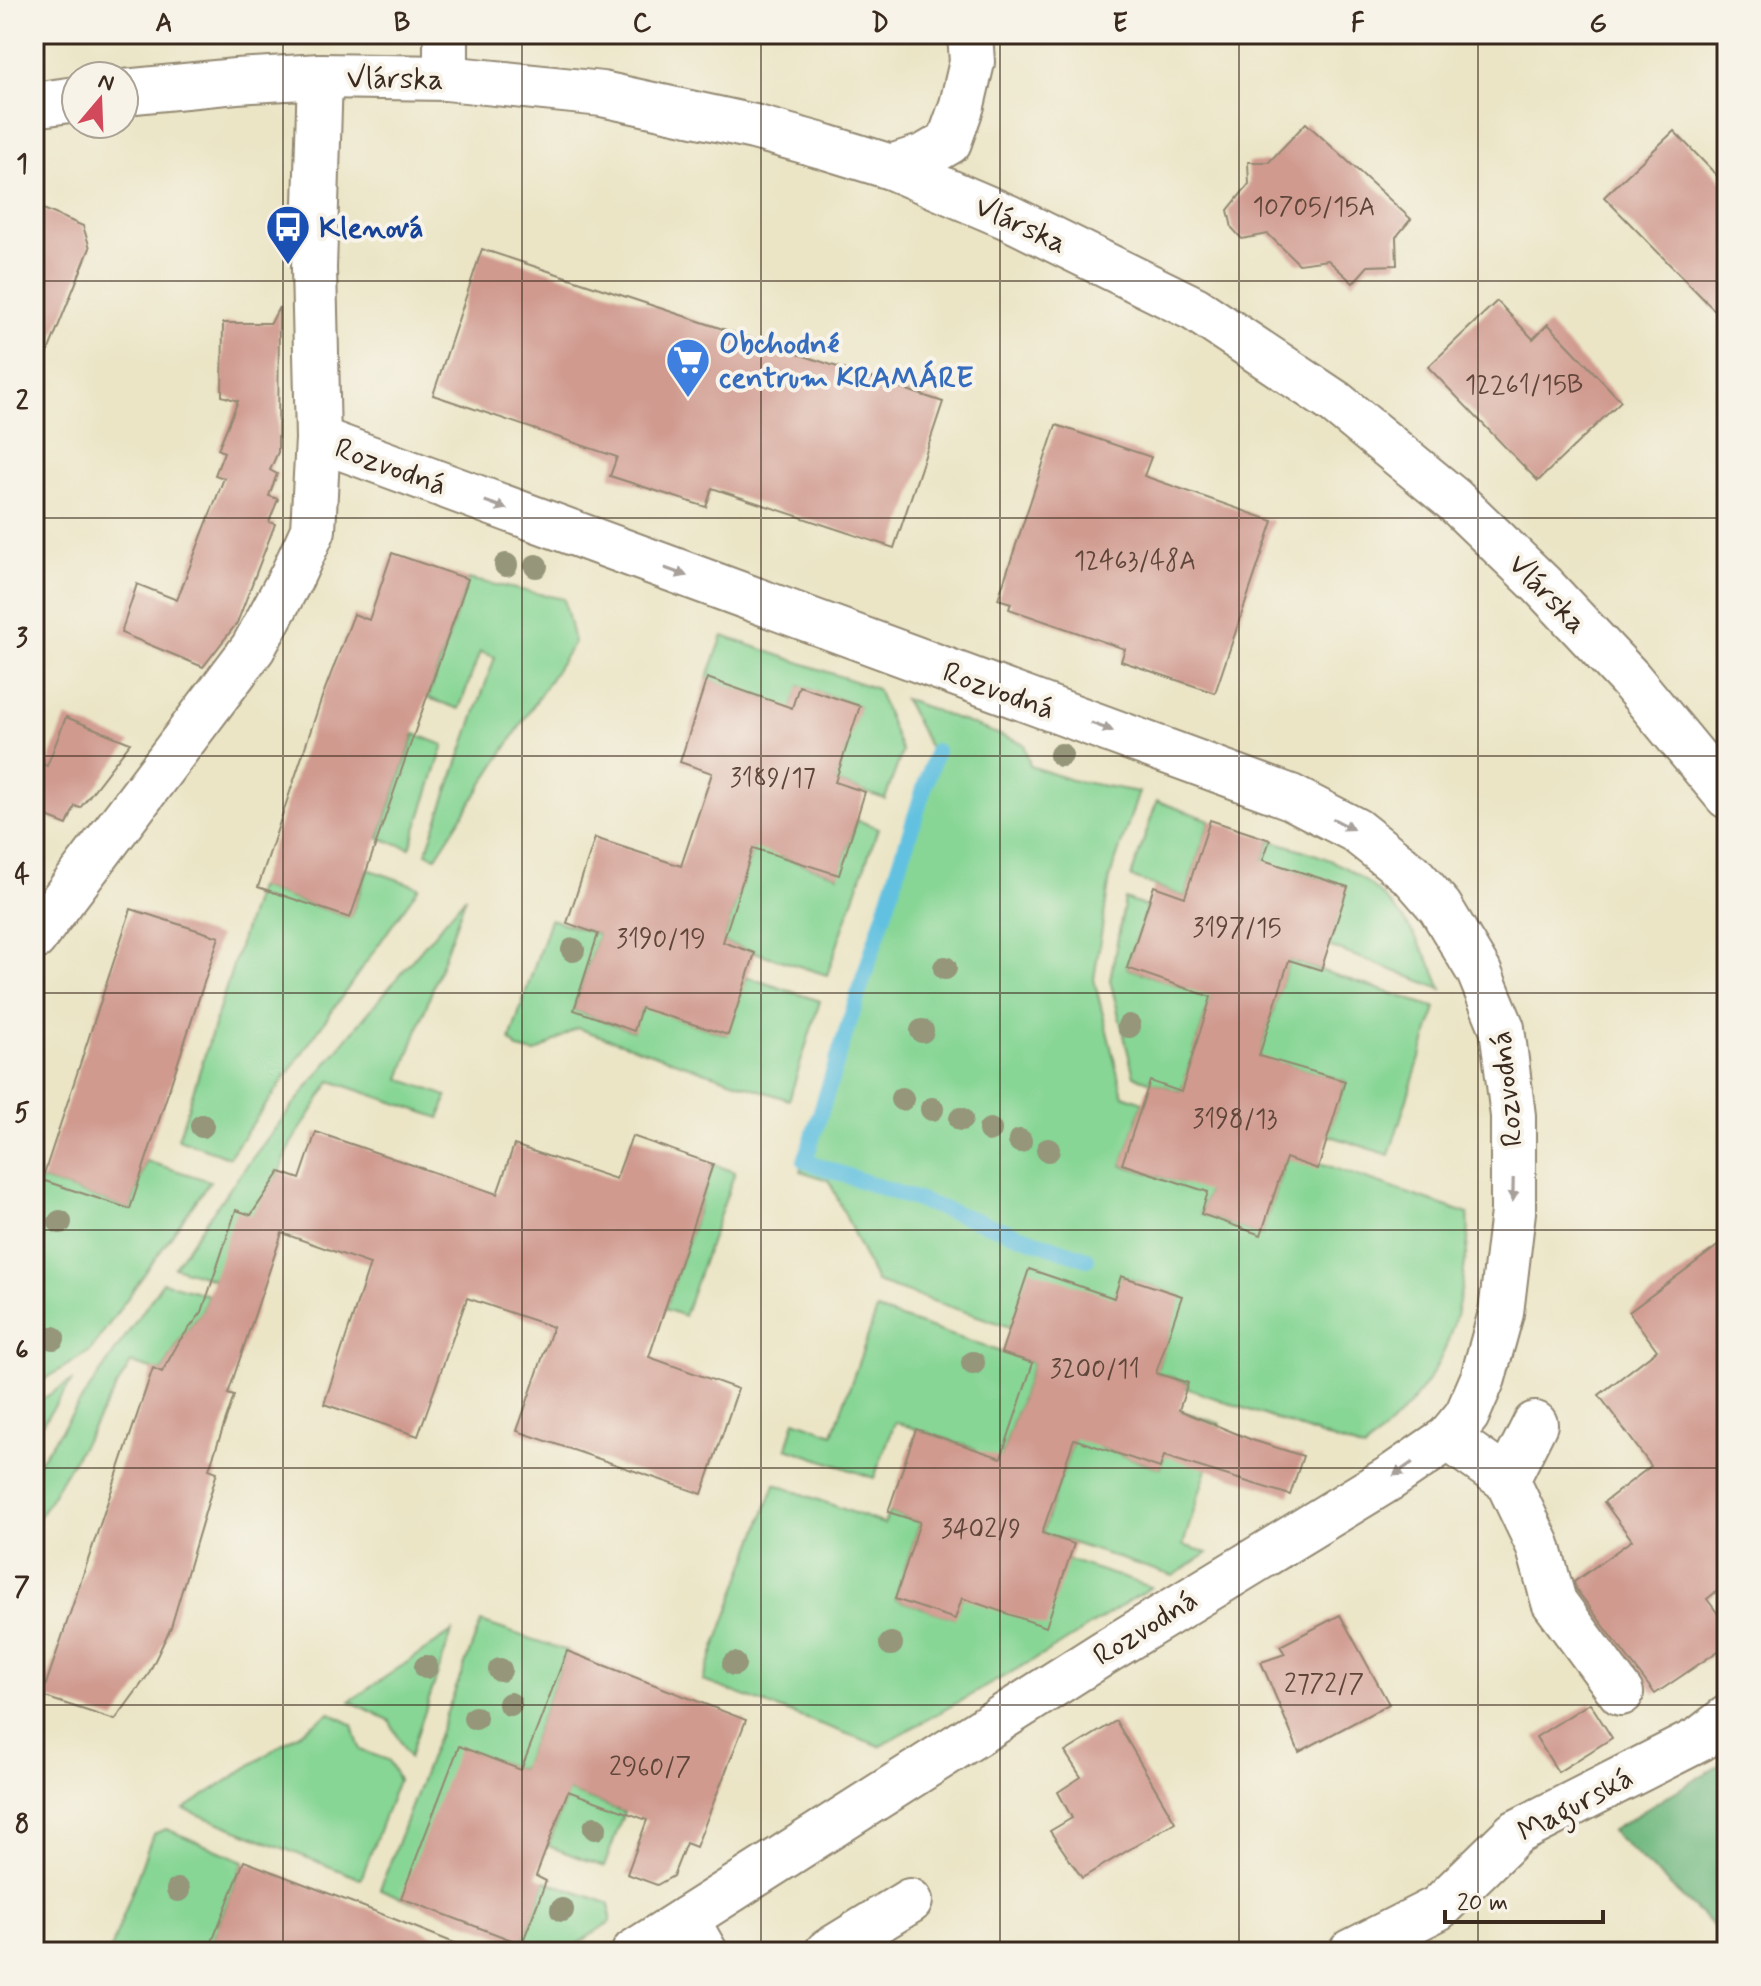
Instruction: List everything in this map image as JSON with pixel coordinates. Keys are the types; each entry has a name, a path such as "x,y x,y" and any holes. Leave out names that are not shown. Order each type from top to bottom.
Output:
{"street":[{"path":"446,34 446,78"},
{"path":"891,167 925,156 949,142 972,62 970,34"},
{"path":"34,938 253,648 313,530 318,439 314,268 320,76"},
{"name":"Vlárska","path":"140,90 320,76 446,78 602,94 754,127 891,167 1008,217 1195,309 1336,403 1453,499 1542,585 1630,679 1727,796"},
{"path":"34,105 60,101"},
{"name":"Rozvodná","path":"318,439 1291,797 1355,830 1413,876 1440,907 1479,972 1502,1028 1513,1116 1513,1212 1501,1313 1483,1378 1467,1415 1448,1438 1390,1478 1102,1654 696,1935 634,1952"},
{"path":"1507,1480 1535,1424"},
{"path":"1448,1438 1507,1480 1538,1545 1554,1602 1621,1693"},
{"name":"Magurská","path":"1351,1952 1438,1908 1515,1833 1700,1739 1727,1718"},
{"path":"827,1952 910,1901"}],"green space":[{"path":"468,579 564,599 574,642 436,857 426,853 495,657 480,652 459,709 428,698"},
{"path":"723,636 877,689 902,752 885,799 835,782 859,706 800,686 786,727 767,699 707,679"},
{"path":"904,699 1024,744 1030,766 1071,780 1139,792 1110,877 1094,979 1123,1095 1143,1102 1122,1165 1182,1183 1214,1173 1201,1214 1261,1235 1286,1158 1320,1163 1468,1214 1468,1242 1459,1300 1445,1350 1421,1391 1364,1450 1186,1388 1188,1382 1156,1373 1181,1296 1122,1276 1108,1316 1010,1327 876,1282 829,1180 800,1171 931,750"},
{"path":"415,734 444,745 410,848 379,838"},
{"path":"1157,801 1210,820 1185,897 1131,877"},
{"path":"857,820 878,828 827,975 723,942 759,829 780,857 838,875"},
{"path":"1270,840 1337,863 1363,879 1392,905 1404,921 1442,989 1328,946 1347,887 1287,868 1257,881"},
{"path":"368,869 419,887 229,1157 178,1139 258,887 350,918"},
{"path":"466,896 400,1079 447,1096 440,1118 331,1081 291,1144 280,1172 213,1279 174,1267 279,1124"},
{"path":"1125,899 1147,907 1127,968 1186,988 1217,979 1181,1092 1134,1076 1110,980"},
{"path":"550,919 598,934 574,1010 633,1031 647,989 668,1016 727,1035 747,977 820,1001 789,1100 577,1028 535,1053 518,1049 510,1040"},
{"path":"1289,960 1436,1008 1389,1155 1328,1135 1345,1081 1285,1064 1253,1074"},
{"path":"146,1161 210,1181 90,1351 34,1386 34,1191 42,1180 130,1209"},
{"path":"713,1164 735,1172 684,1316 665,1309"},
{"path":"163,1282 208,1295 202,1312 180,1340 162,1372 131,1363 37,1521 34,1531 34,1480 39,1462"},
{"path":"877,1310 1033,1363 995,1476 976,1449 895,1422 874,1478 787,1448 795,1420 833,1434"},
{"path":"73,1380 34,1435 34,1404"},
{"path":"1179,1410 1221,1424 1183,1545 1208,1553 1173,1576 1042,1533 1080,1421 1100,1448 1160,1468"},
{"path":"775,1484 884,1524 889,1512 920,1522 895,1599 954,1618 969,1577 1068,1560 1151,1587 1060,1645 880,1746 703,1681"},
{"path":"481,1622 567,1651 521,1770 460,1747 417,1904 380,1889"},
{"path":"452,1632 409,1758 389,1720 350,1701"},
{"path":"330,1713 353,1725 360,1750 388,1760 398,1780 361,1879 184,1809"},
{"path":"1727,1760 1727,1939 1611,1831"},
{"path":"568,1791 624,1812 604,1867 548,1846"},
{"path":"166,1829 244,1861 208,1952 147,1952 139,1949 137,1952 110,1952 153,1834"},
{"path":"546,1881 610,1904 610,1922 569,1948 550,1951 522,1944"}],"building":[{"path":"1306,123 1411,219 1396,237 1397,265 1368,266 1353,283 1328,260 1299,264 1268,234 1242,239 1232,228 1228,210 1249,184 1248,162 1269,162"},
{"path":"1674,131 1727,186 1727,323 1604,197"},
{"path":"34,205 83,226 90,248 36,381"},
{"name":"Obchodné centrum KRAMÁRE","path":"482,249 943,402 894,548 712,488 706,507 610,476 617,457 433,395"},
{"path":"1497,301 1533,339 1548,324 1621,401 1538,481 1428,367"},
{"path":"279,307 278,452 270,470 277,474 269,496 278,499 269,522 275,524 237,623 203,667 121,633 137,584 177,600 224,478 215,475 224,452 218,449 238,401 222,396 223,323 271,323"},
{"path":"1056,425 1151,457 1144,476 1273,521 1215,693 1121,661 1125,649 1009,609 1011,603 998,599"},
{"path":"392,553 468,579 350,918 258,887 322,697 354,614 369,620"},
{"path":"707,678 792,708 799,686 860,706 835,782 865,792 839,875 753,848 723,942 755,953 728,1035 641,1008 634,1031 574,1010 598,934 567,923 595,838 681,866 712,773 680,762"},
{"path":"66,717 130,743 80,808 75,806 67,825 34,812 34,760 47,766"},
{"path":"1210,820 1270,840 1263,860 1348,887 1321,970 1289,960 1259,1056 1345,1081 1318,1169 1286,1158 1261,1235 1201,1214 1208,1192 1122,1164 1150,1081 1181,1092 1211,997 1127,968 1154,886 1185,897"},
{"path":"131,909 219,937 130,1209 42,1180"},
{"path":"316,1132 497,1194 514,1145 616,1179 632,1136 713,1164 649,1357 738,1389 702,1494 517,1431 553,1327 467,1298 418,1436 324,1404 370,1264 282,1233 228,1394 234,1396 209,1469 217,1472 171,1627 148,1675 115,1720 42,1696 153,1368 162,1372 180,1340 202,1312 236,1210 251,1215 280,1172 300,1179"},
{"path":"1727,1239 1727,1583 1707,1599 1727,1626 1727,1645 1655,1694 1576,1589 1574,1582 1632,1540 1604,1502 1651,1466 1599,1395 1657,1350 1629,1312"},
{"path":"1029,1269 1114,1298 1121,1276 1182,1296 1156,1373 1188,1383 1179,1410 1252,1440 1303,1456 1290,1495 1164,1456 1160,1468 1074,1439 1042,1533 1074,1544 1046,1627 962,1598 955,1619 895,1599 920,1522 888,1512 916,1429 1001,1458 1033,1363 1001,1353"},
{"path":"1340,1615 1389,1704 1299,1752 1261,1662 1285,1654 1280,1646"},
{"path":"567,1651 746,1720 696,1847 686,1843 673,1876 657,1885 627,1874 647,1820 568,1791 536,1876 546,1881 522,1944 401,1898 459,1746 521,1770"},
{"path":"1590,1703 1612,1738 1558,1772 1536,1737"},
{"path":"1116,1721 1175,1822 1082,1878 1050,1831 1072,1818 1058,1792 1081,1777 1065,1752"},
{"path":"244,1861 472,1950 472,1952 208,1952"}],"waterway":[{"path":"936,751 805,1161 1087,1259"}],"place":[{"name":"Klenová","path":"288,266"},
{"name":"Obchodné centrum KRAMÁRE","path":"688,399"}]}
